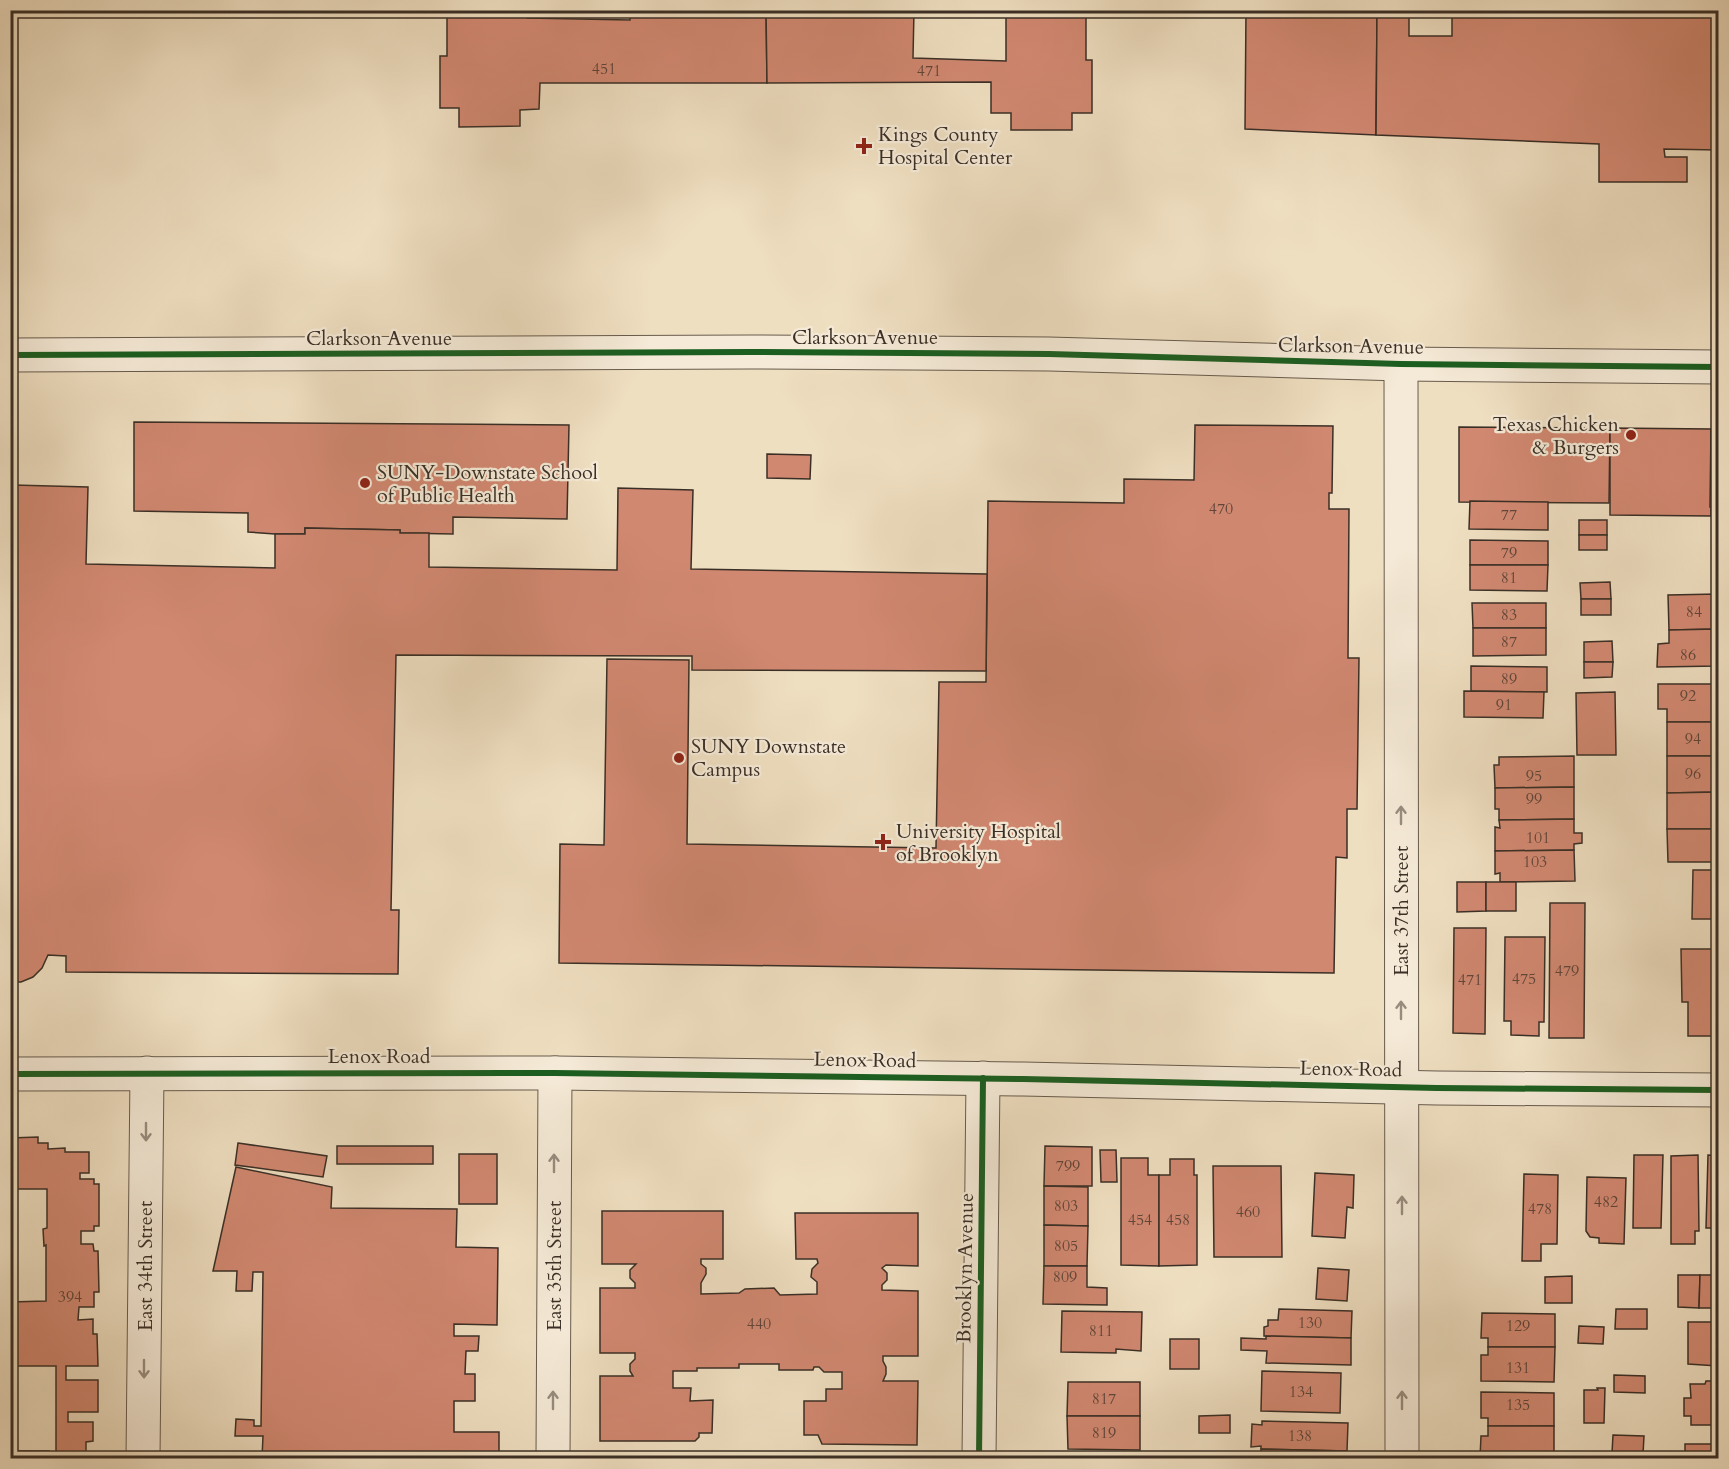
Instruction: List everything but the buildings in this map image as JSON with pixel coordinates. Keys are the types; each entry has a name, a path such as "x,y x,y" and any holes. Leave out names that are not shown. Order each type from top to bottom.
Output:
{"street":[{"name":"Clarkson Avenue","path":"10,355 750,352 1049,354 1401,364 1719,367"},
{"name":"East 37th Street","path":"1401,364 1402,1458"},
{"name":"East 34th Street","path":"143,1458 147,1073"},
{"name":"Lenox Road","path":"10,1074 555,1073 1719,1090"},
{"name":"East 35th Street","path":"553,1458 555,1073"},
{"name":"Brooklyn Avenue","path":"980,1458 983,1078"}],"cycle path":[{"path":"10,355 750,352 1049,354 1401,364 1718,367"},
{"path":"10,1074 555,1073 1023,1079 1437,1088 1718,1090"},
{"path":"979,1458 983,1078"}],"place":[{"name":"Kings County Hospital Center","path":"864,146"},
{"name":"Texas Chicken & Burgers","path":"1631,435"},
{"name":"SUNY-Downstate School of Public Health","path":"365,483"},
{"name":"SUNY Downstate Campus","path":"679,758"},
{"name":"University Hospital of Brooklyn","path":"883,842"}]}
